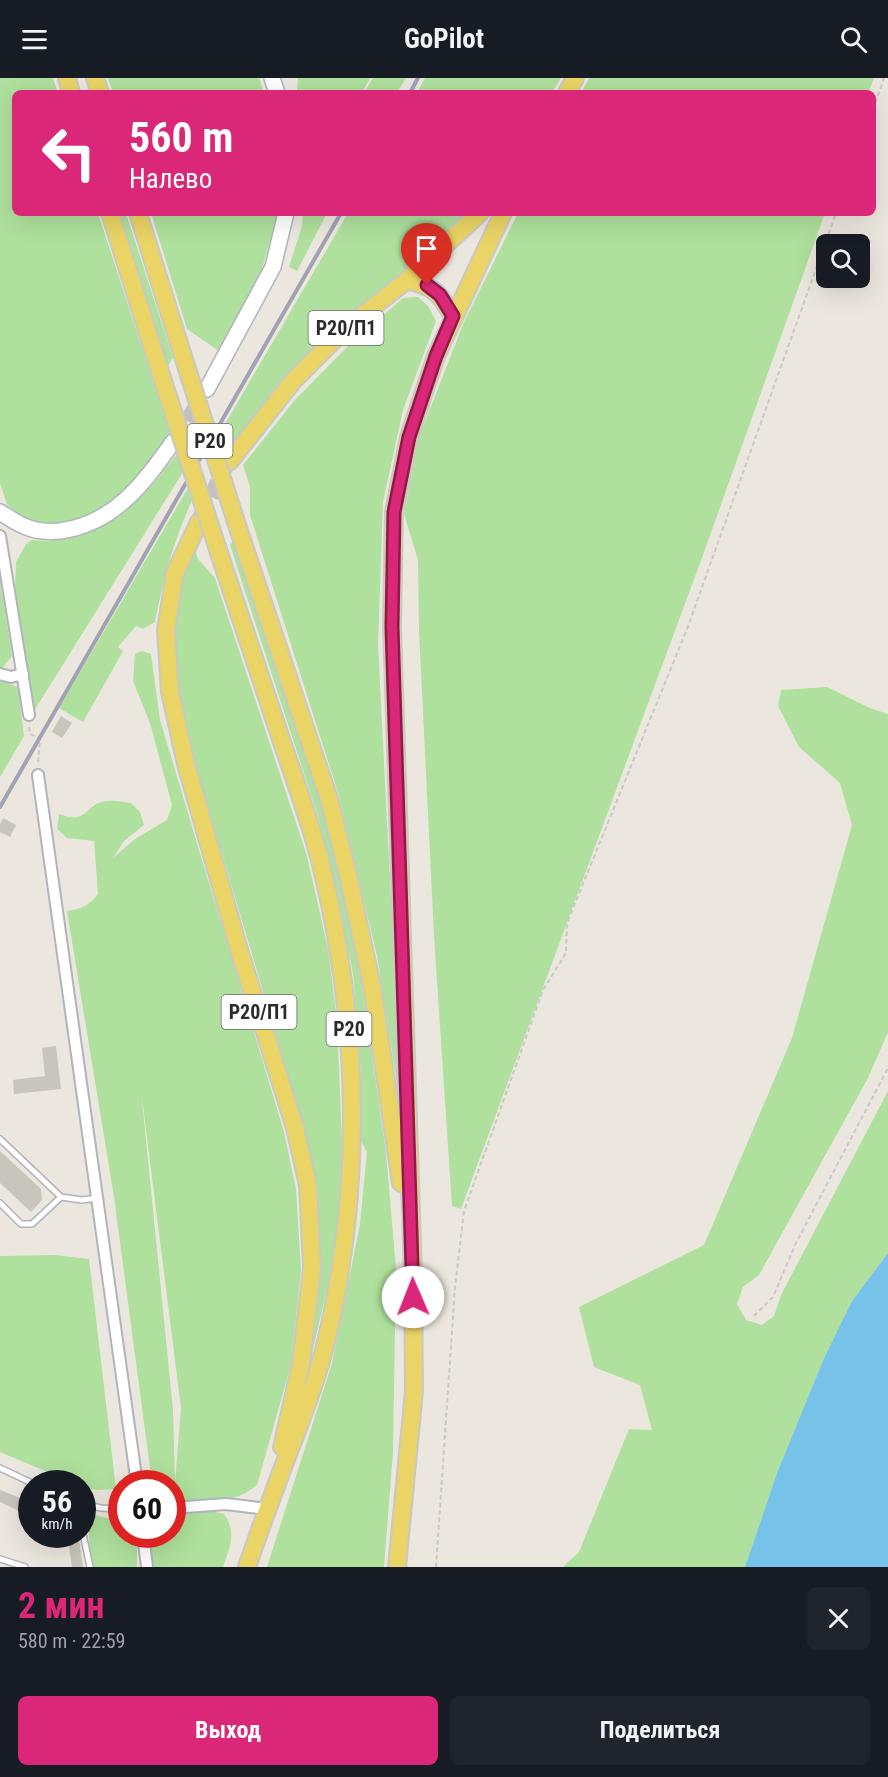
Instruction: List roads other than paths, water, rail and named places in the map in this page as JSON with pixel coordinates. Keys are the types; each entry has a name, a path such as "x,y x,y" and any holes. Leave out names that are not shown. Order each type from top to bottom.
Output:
{"main road":[{"name":"Р20","path":"111,216 320,858 337,938 347,1006 352,1088 352,1154 346,1222 334,1302 323,1355 308,1402 247,1567"},
{"name":"Р20","path":"139,216 238,528 329,799 372,986 413,1274 414,1391 397,1567"},
{"name":"Р20/П1","path":"230,461 293,381 345,329 407,280 477,216"},
{"path":"413,1274 392,627 394,512 409,437 436,356 502,216"},
{"path":"407,280 427,285 440,295 453,316"},
{"name":"Р20/П1","path":"199,522 175,573 166,630 170,692 189,775 240,953 295,1128 308,1185 312,1268 301,1364 267,1509"}],"street":[{"path":"207,389 273,267 285,216"},
{"path":"0,512 25,527 46,532 74,529 95,522 115,510 148,477 173,441"},
{"path":"0,536 29,715"},
{"path":"0,674 11,677 23,674"},
{"path":"38,775 135,1470"},
{"path":"186,1507 226,1504 267,1509"},
{"path":"145,1548 147,1567"}],"lane":[{"path":"0,1139 61,1197 82,1200 98,1198"},
{"path":"0,1203 21,1224 32,1224 61,1197"},
{"path":"0,1468 18,1476"},
{"path":"86,1548 90,1567"},
{"path":"0,1558 25,1567"}],"water":[{"path":"888,1253 888,1567 745,1567 777,1473 824,1358 852,1301"}],"tunnel":[{"path":"174,440 202,397"},
{"path":"200,518 226,466"}],"railway":[{"path":"412,90 418,78"},
{"path":"0,807 339,216"}]}
